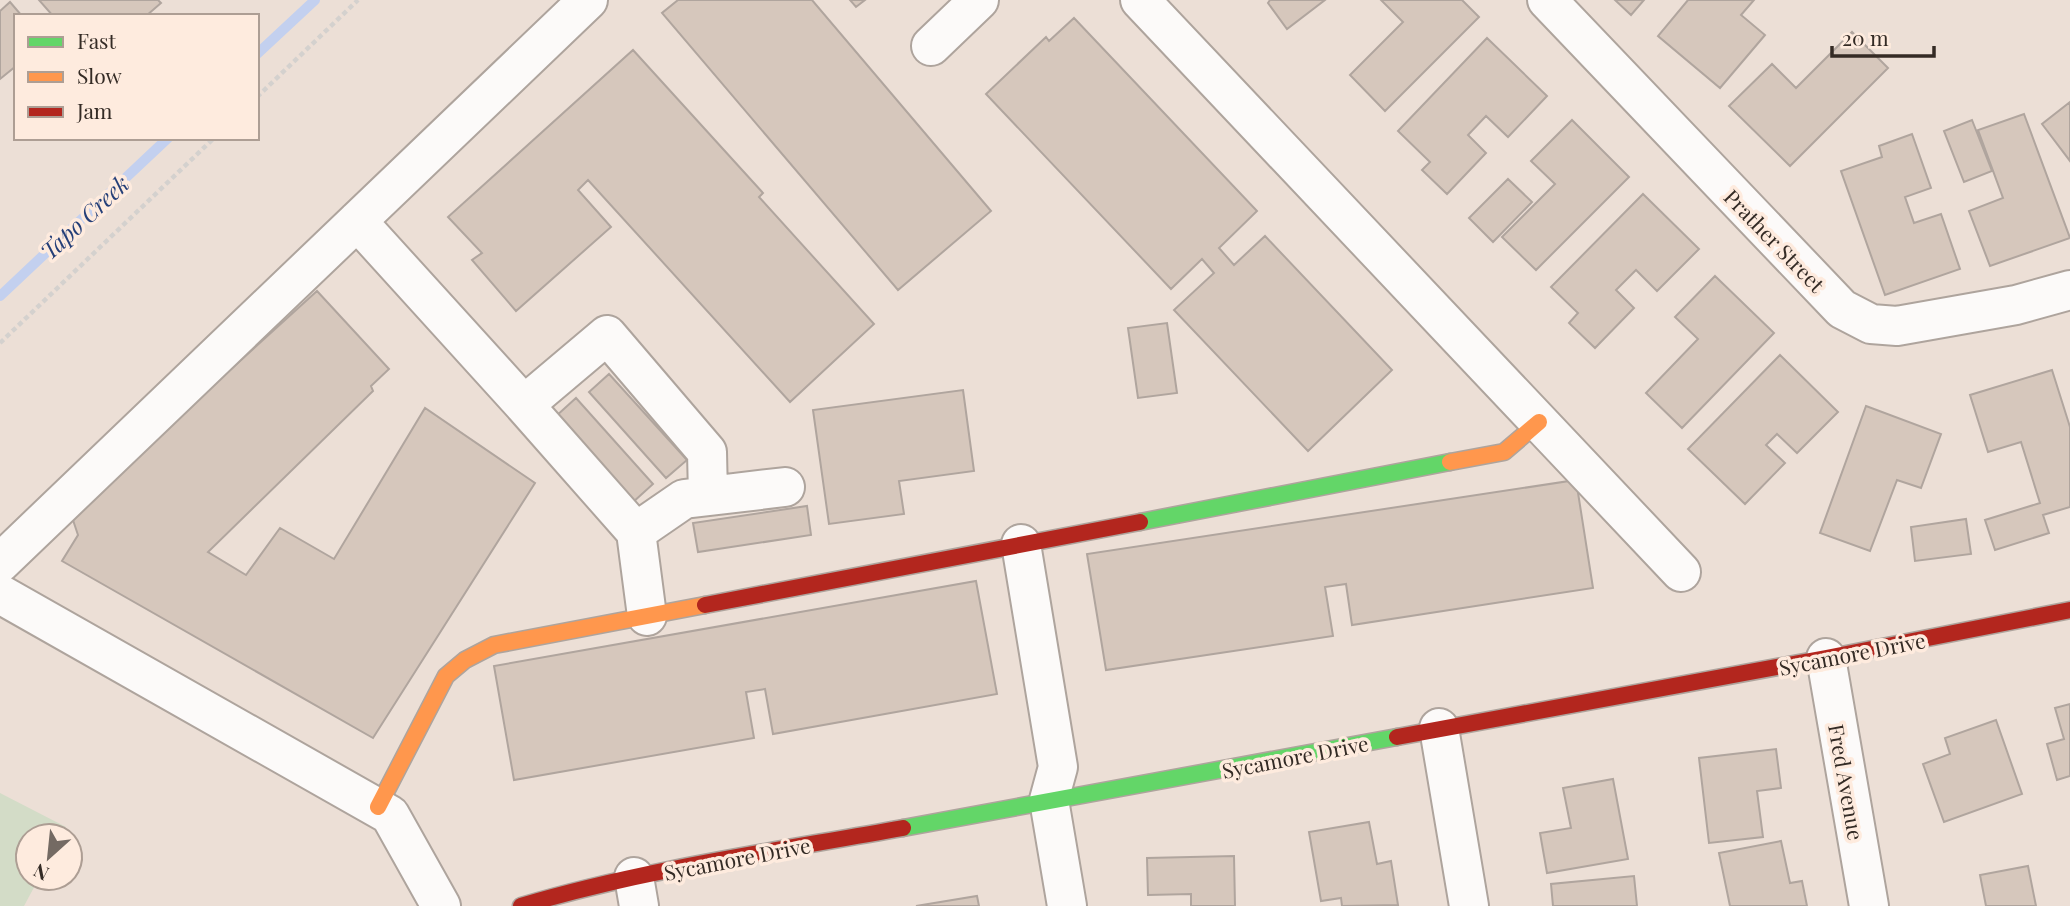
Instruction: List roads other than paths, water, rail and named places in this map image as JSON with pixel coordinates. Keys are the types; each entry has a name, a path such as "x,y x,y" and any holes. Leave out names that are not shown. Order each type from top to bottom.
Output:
{"main road":[{"path":"378,807 446,676 464,660 494,645 1504,452 1539,422"},
{"name":"Sycamore Drive","path":"521,906 571,891 637,892 1049,800 1826,658 2070,610"}],"street":[{"path":"0,563 588,0"},
{"path":"931,46 979,0"},
{"path":"1140,0 1681,572"},
{"name":"Prather Street","path":"1546,0 1842,309 1871,324 1897,326 2016,305 2070,290"},
{"path":"357,221 636,532 647,616"},
{"path":"524,405 607,334 707,452 708,496"},
{"path":"636,532 684,499 785,487"},
{"path":"1021,544 1058,767 1049,800 1067,906"},
{"path":"0,594 390,814 442,906"},
{"name":"Fred Avenue","path":"1826,658 1869,906"},
{"path":"1439,728 1469,906"}],"waterway":[{"name":"Tapo Creek","path":"259,52 315,0"},
{"name":"Tapo Creek","path":"0,296 166,140"}]}
